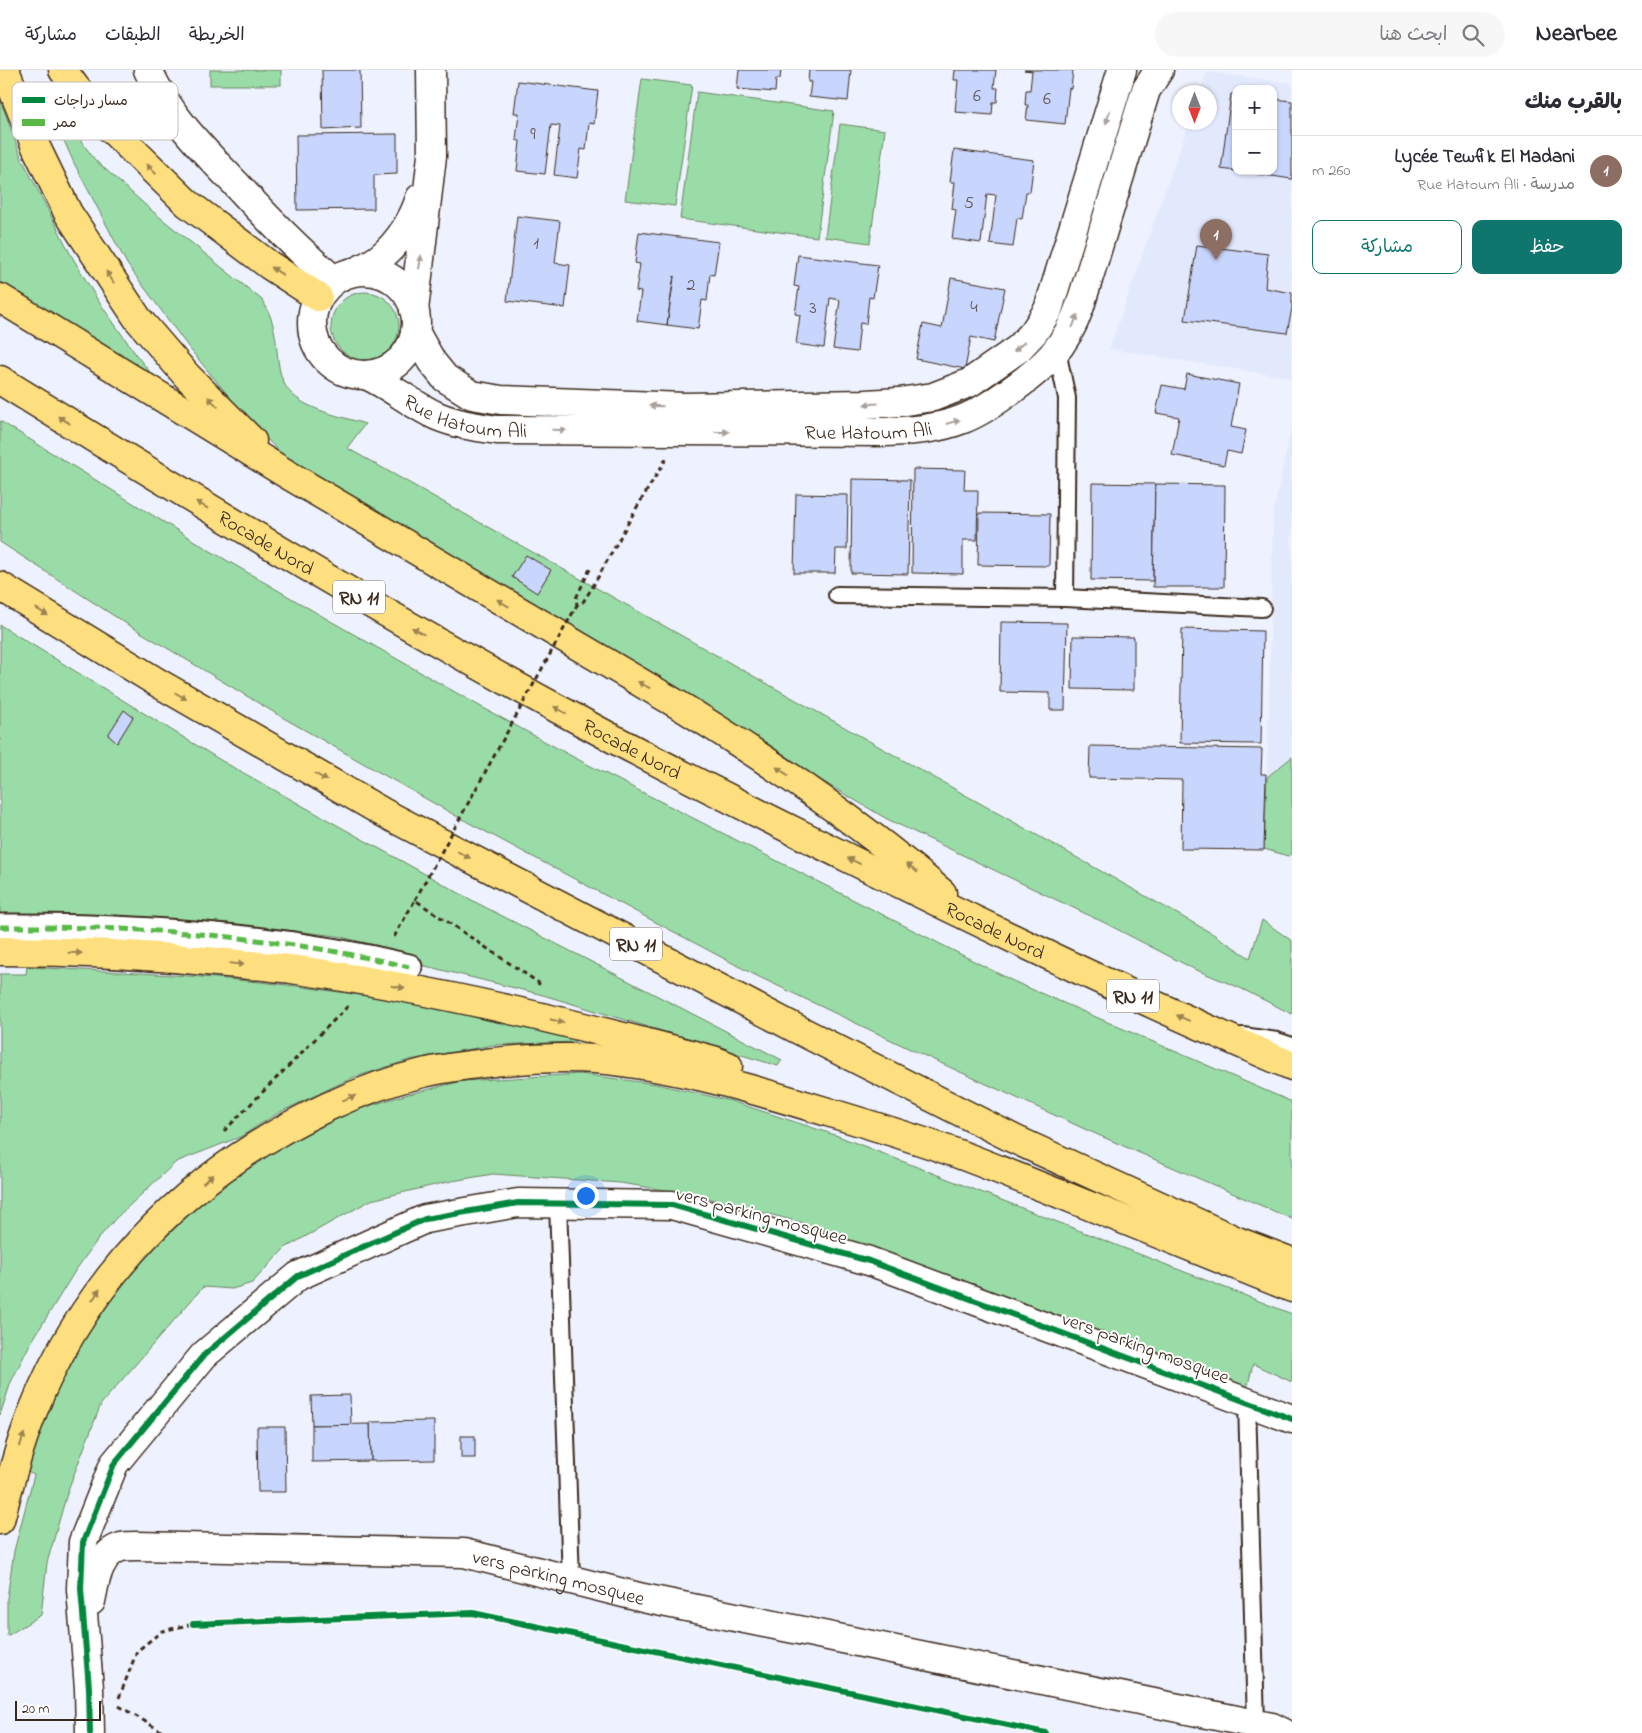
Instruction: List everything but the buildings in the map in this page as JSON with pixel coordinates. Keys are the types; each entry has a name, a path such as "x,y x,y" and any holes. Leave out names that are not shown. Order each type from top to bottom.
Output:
{"highway":[{"path":"5,70 12,87"},
{"path":"64,70 72,82"},
{"path":"34,140 68,213 138,319 187,376 285,473"},
{"path":"122,140 187,203 269,265 337,283"},
{"path":"0,298 285,473 745,746 806,787 864,830 921,874 976,922"},
{"name":"Rocade Nord","path":"0,380 183,494 451,650 585,724 727,798 976,922 1292,1066"},
{"name":"RN 11","path":"0,586 168,689 384,813 799,1030 1014,1139 1237,1241 1292,1262"},
{"path":"18,943 297,970 378,966 408,989 607,1032 713,1060 814,1097 887,1130"},
{"path":"0,1520 12,1471 26,1428 38,1399 72,1332 95,1297 154,1226 178,1203 226,1166 264,1140 307,1116 389,1083 422,1073 454,1067 542,1059 591,1059 640,1064 702,1076 763,1092 954,1152 1292,1288"}],"street":[{"path":"148,70 154,82"},
{"path":"431,70 432,156 415,321 409,348 398,362 383,371 366,375 348,372 331,364 319,350 312,333 312,314 337,283 380,258 399,239 416,212 432,156"},
{"name":"Rue Hatoum Ali","path":"415,321 432,362 445,378 472,395 501,400 684,407 866,404 933,397 969,383 1011,354 1034,332 1048,310 1122,70"},
{"name":"Rue Hatoum Ali","path":"366,375 436,415 466,425 497,430 884,432 915,431 963,419 982,411 1037,372 1057,351 1074,325 1146,90 1159,70"},
{"path":"178,119 194,140 284,234 337,283"},
{"path":"337,283 372,272 387,276 409,296 415,321"},
{"path":"0,927 18,943"},
{"path":"378,966 408,967"},
{"name":"vers parking mosquee","path":"90,1733 89,1688 81,1589 83,1542 114,1464 204,1355 298,1276 425,1219 518,1203 672,1205 870,1261 1292,1419"},
{"name":"vers parking mosquee","path":"84,1628 98,1571 105,1558 120,1547 464,1553 643,1598 1272,1727 1284,1733"}],"lane":[{"path":"1057,351 1067,398 1065,598"},
{"path":"837,595 1065,598 1262,608"},
{"path":"1214,1032 1277,1041 1292,1046"},
{"path":"558,1203 570,1580"},
{"path":"1247,1402 1256,1724"}],"path":[{"path":"226,1166 222,1133 378,966 577,605 583,602 592,588 637,507 683,432"},
{"path":"577,605 576,598 590,569"},
{"path":"415,900 539,983"},
{"path":"161,1731 116,1705 137,1651 162,1631 192,1624 473,1613 1046,1733"}],"shaded area":[{"path":"1207,72 1292,83 1292,378 1109,349 1187,130 1217,130 1217,85 1202,85"},
{"path":"1292,425 1292,757 1267,777 1273,514"}],"green space":[{"path":"210,70 281,70 281,85 210,85"},
{"path":"642,79 692,85 675,206 625,200"},
{"path":"697,92 834,111 817,237 680,219"},
{"path":"0,99 12,132 12,140 15,140 21,157 71,255 97,299 137,356 166,392 0,283"},
{"path":"840,124 885,130 870,243 825,237"},
{"path":"64,140 80,140 95,160 151,210 262,300 273,324 280,370 283,381 289,391 307,405 318,410 365,424 347,448 1213,934 1250,958 1262,920 1292,941 1292,1014 1240,988 1194,969 1105,923 887,819 317,485 297,471 240,410 189,348 127,264"},
{"path":"372,292 384,298 393,307 399,319 397,339 389,350 372,360 358,360 341,350 333,339 331,319 341,302 352,294"},
{"path":"0,421 209,550 476,704 577,759 1015,982 1292,1102 1292,1219 1089,1131 753,974 458,817 280,716 122,621 0,542"},
{"path":"0,625 222,761 477,903 782,1060 778,1066 543,995 409,962 376,952 379,946 337,936 226,923 111,915 0,914"},
{"path":"1292,757 1292,854 1288,856 1264,849 1267,777"},
{"path":"27,967 261,982 429,1006 577,1036 575,1042 493,1045 409,1060 352,1078 278,1113 240,1137 176,1162 116,1218 75,1271 29,1346 11,1382 0,1415 0,974 26,974"},
{"path":"580,1074 656,1084 731,1101 838,1136 1292,1314 1292,1382 1253,1364 1247,1389 807,1224 697,1195 620,1183 493,1174 452,1181 371,1200 285,1248 252,1283 232,1289 203,1287 101,1404 68,1490 47,1563 41,1615 7,1636 7,1598 14,1551 34,1475 25,1471 49,1405 73,1355 112,1297 142,1259 224,1182 281,1147 353,1111 405,1095 463,1081"}],"marked path":[{"path":"0,927 103,928 206,935 308,947 409,967"}],"cycle path":[{"path":"90,1733 89,1688 81,1589 83,1542 114,1464 204,1355 298,1276 425,1219 518,1203 672,1205 869,1261 1292,1419"},
{"path":"193,1624 473,1613 1046,1733"}],"place":[{"name":"Lycée Tewfik El Madani","path":"1216,260"}]}
